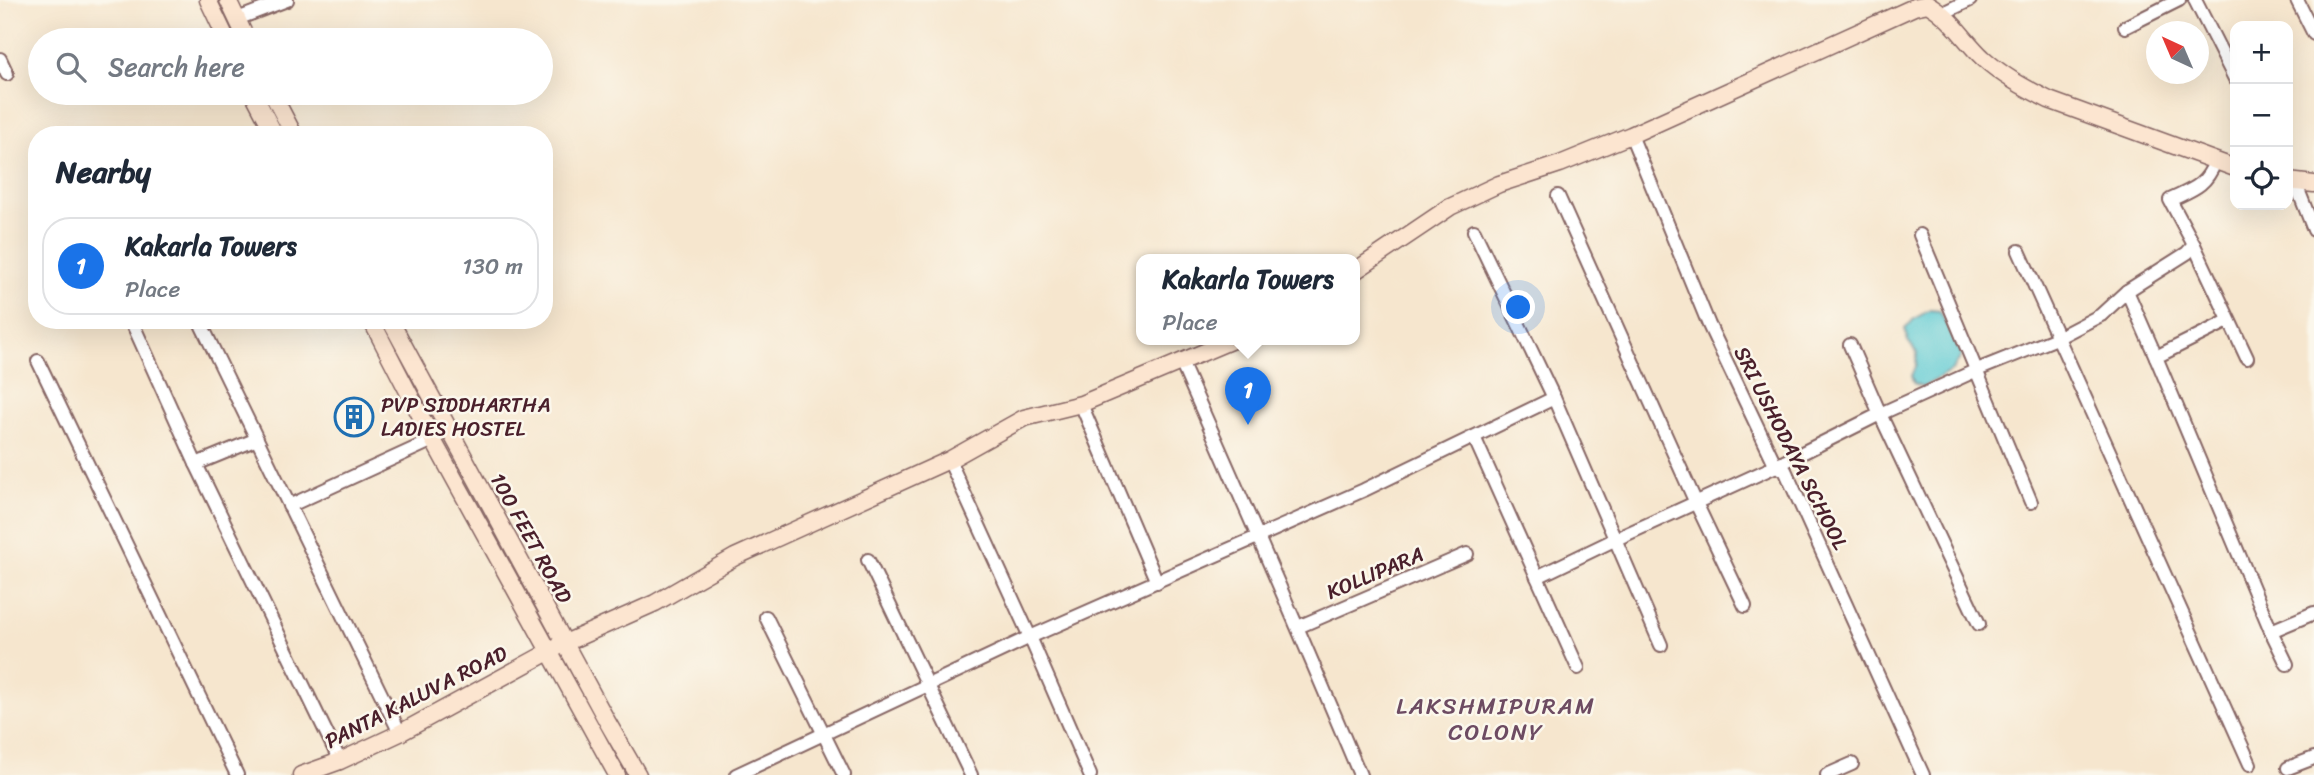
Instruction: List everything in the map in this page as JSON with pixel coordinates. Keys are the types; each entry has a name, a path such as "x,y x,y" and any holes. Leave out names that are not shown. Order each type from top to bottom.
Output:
{"street":[{"path":"208,0 221,28"},
{"path":"228,0 241,28"},
{"path":"237,19 287,0"},
{"path":"1943,12 1970,0"},
{"path":"2125,27 2179,0"},
{"path":"2195,0 2230,69"},
{"path":"2297,0 2314,34"},
{"path":"1360,268 1450,208 1499,184 1560,164 1631,135 1926,2 1943,12 1980,56 2021,86 2049,100 2230,166"},
{"path":"0,60 8,74"},
{"path":"259,105 270,126"},
{"path":"278,105 289,126"},
{"name":"SRI USHODAYA SCHOOL","path":"1631,135 1709,325 1776,466 1785,470 1923,775"},
{"path":"2215,162 2209,177 2201,186 2170,200 2247,358"},
{"path":"2293,182 2314,184"},
{"path":"2293,184 2314,230"},
{"path":"1558,196 1745,606"},
{"path":"1474,231 1553,398 1661,645"},
{"path":"1920,236 2031,502"},
{"path":"1538,577 1776,466 1880,414 1977,370 2057,338 2101,315 2127,290 2187,253 2194,245"},
{"path":"2019,251 2250,764"},
{"path":"2127,290 2287,664"},
{"path":"2156,357 2228,321"},
{"path":"135,329 196,464 340,761"},
{"path":"203,329 400,733"},
{"name":"100 FEET ROAD","path":"376,329 617,775"},
{"name":"100 FEET ROAD","path":"395,329 638,775"},
{"name":"PANTA KALUVA ROAD","path":"301,775 340,761 400,733 565,643 655,603 735,557 949,460 1024,418 1082,404 1221,345"},
{"path":"1850,345 1979,624"},
{"path":"37,361 237,775"},
{"path":"1181,362 1360,775"},
{"path":"736,775 1030,637 1364,490 1553,398"},
{"path":"1082,404 1157,582"},
{"path":"1474,437 1578,668"},
{"path":"196,464 257,439"},
{"path":"289,506 433,439"},
{"path":"949,460 1090,775"},
{"name":"KOLLIPARA","path":"1298,627 1467,554"},
{"path":"868,560 971,775"},
{"path":"2272,631 2314,613"},
{"path":"766,617 844,775"},
{"path":"2288,768 2314,758"},
{"path":"1826,775 1852,764"}],"water":[{"path":"1930,310 1940,311 1962,355 1953,370 1923,387 1914,383 1911,376 1917,353 1908,341 1905,329 1914,319"}],"place":[{"name":"PVP SIDDHARTHA LADIES HOSTEL","path":"354,417"},
{"name":"Kakarla Towers","path":"1248,425"}],"district":[{"name":"LAKSHMIPURAM COLONY","path":"1496,719"}]}
